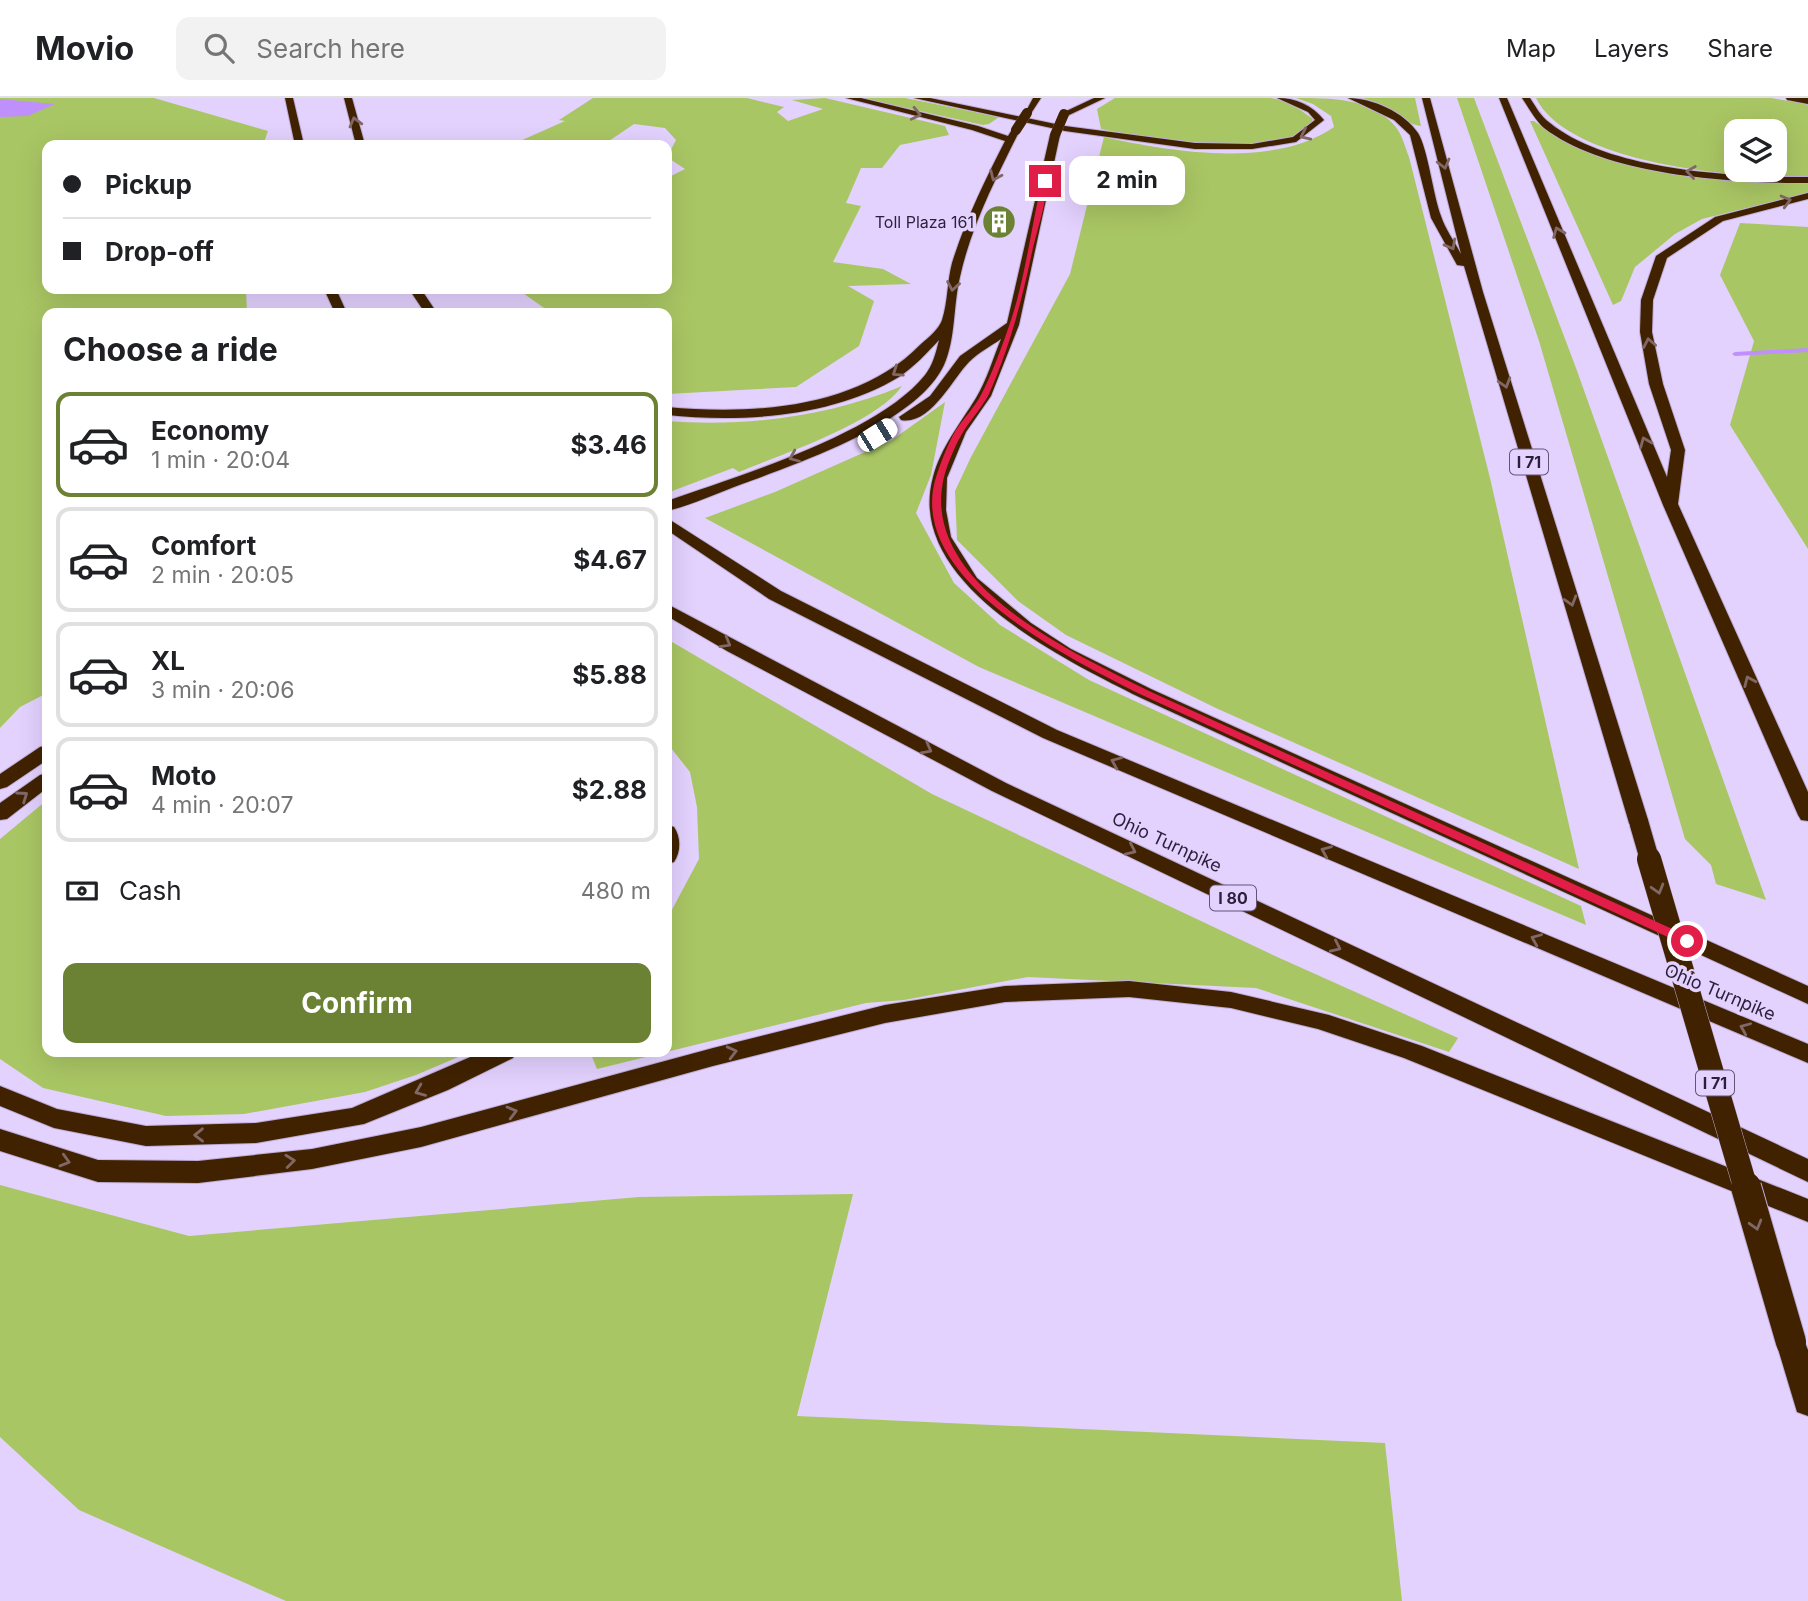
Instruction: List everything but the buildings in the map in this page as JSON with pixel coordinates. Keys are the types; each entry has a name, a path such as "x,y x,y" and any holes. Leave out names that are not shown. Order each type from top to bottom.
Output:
{"highway":[{"path":"289,98 299,140"},
{"path":"348,98 360,140"},
{"path":"850,98 1013,135"},
{"path":"918,98 1163,145 1228,148 1270,145 1300,138 1314,131 1320,120 1311,110 1281,98"},
{"path":"1079,98 1064,110 1055,135 1013,325 984,396 959,432 940,478 938,510 943,537 971,581 1025,627 1065,653 1145,693 1808,996"},
{"path":"1064,110 1101,98"},
{"path":"1352,98 1374,105 1397,118 1414,134 1436,218 1477,292"},
{"name":"I 71","path":"1426,98 1477,292 1639,823 1808,1402"},
{"path":"1503,98 1671,505 1808,815"},
{"path":"1526,98 1547,127 1569,140 1619,158 1721,176 1808,180"},
{"path":"1790,98 1808,101"},
{"path":"672,504 872,425 919,392 940,360 955,275 1013,135 1037,100"},
{"path":"1671,505 1678,450 1656,384 1646,332 1647,300 1662,256 1719,219 1808,197"},
{"path":"418,295 435,308"},
{"path":"672,411 726,413 778,410 864,390 915,359 946,325"},
{"path":"672,519 768,482 877,435 935,399 965,359 1013,325"},
{"name":"Ohio Turnpike","path":"672,524 775,595 1050,734 1808,1054"},
{"name":"Ohio Turnpike","path":"672,611 733,647 999,787 1808,1171"},
{"path":"0,783 42,754"},
{"path":"0,814 42,782"},
{"path":"0,1139 98,1171 198,1172 312,1159 421,1136 713,1057 885,1014 1005,994 1129,989 1231,1000 1321,1021 1413,1052 1808,1211"},
{"path":"0,1096 54,1118 146,1136 257,1133 355,1117 439,1083 494,1057"}],"green space":[{"path":"0,98 154,98 268,131 265,140 42,140 42,294 246,294 247,308 42,308 42,696 20,707 0,728"},
{"path":"593,98 747,98 784,107 777,112 788,121 823,109 792,100 825,98 945,126 949,135 900,145 882,168 861,168 846,203 861,206 833,262 883,269 911,284 848,286 874,301 859,346 796,387 672,394 672,308 544,308 524,294 672,294 672,176 685,169 672,160 672,148 676,140 665,128 634,124 610,140 522,140 565,121 559,120"},
{"path":"861,98 905,98 999,117 983,125"},
{"path":"1115,98 1271,98 1289,102 1313,119 1301,134 1279,142 1250,146 1181,142 1101,129 1097,109"},
{"path":"1296,98 1336,99 1374,110 1395,126 1405,145 1490,478 1579,869 1218,709 1066,635 1018,601 957,540 955,491 1070,274 1104,137 1190,152 1253,153 1310,140 1334,127 1331,116 1313,104"},
{"path":"1363,98 1415,98 1421,126 1408,122"},
{"path":"1457,98 1474,98 1576,368 1766,900 1716,884 1711,865 1685,839 1539,341"},
{"path":"1536,98 1771,98 1808,104 1808,176 1787,177 1787,119 1724,119 1724,173 1659,163 1619,153 1583,139 1554,120"},
{"path":"1530,121 1564,140 1630,163 1665,170 1724,176 1724,182 1808,182 1808,193 1702,219 1675,234 1635,267 1621,301 1613,305"},
{"path":"1740,223 1808,227 1808,549 1730,425 1754,341 1720,275"},
{"path":"902,386 890,400 872,413 803,447 739,472 733,468 672,491 672,421 757,421 816,412 874,397"},
{"path":"945,402 931,475 916,513 954,583 1000,625 1089,680 1581,906 1586,925 979,667 705,518 775,492 892,440"},
{"path":"672,642 932,794 1275,956 1458,1038 1449,1052 1256,988 1028,977 904,1000 866,1003 672,1051 672,910 699,859 697,807 690,772 672,749"},
{"path":"42,804 42,1057 458,1057 365,1092 244,1114 166,1116 43,1088 0,1059 0,839"},
{"path":"592,1057 646,1057 597,1069"},
{"path":"0,1185 189,1236 639,1197 853,1194 797,1416 1385,1443 1402,1601 286,1601 79,1510 0,1437"}],"shaded area":[{"path":"0,99 55,104 28,116 0,117"}],"waterway":[{"path":"1735,354 1808,350"}],"place":[{"name":"Toll Plaza 161","path":"999,222"}],"route":[{"path":"1045,181 1013,325 984,396 959,432 940,478 938,510 943,537 971,581 1025,627 1065,653 1145,693 1687,941"}]}
